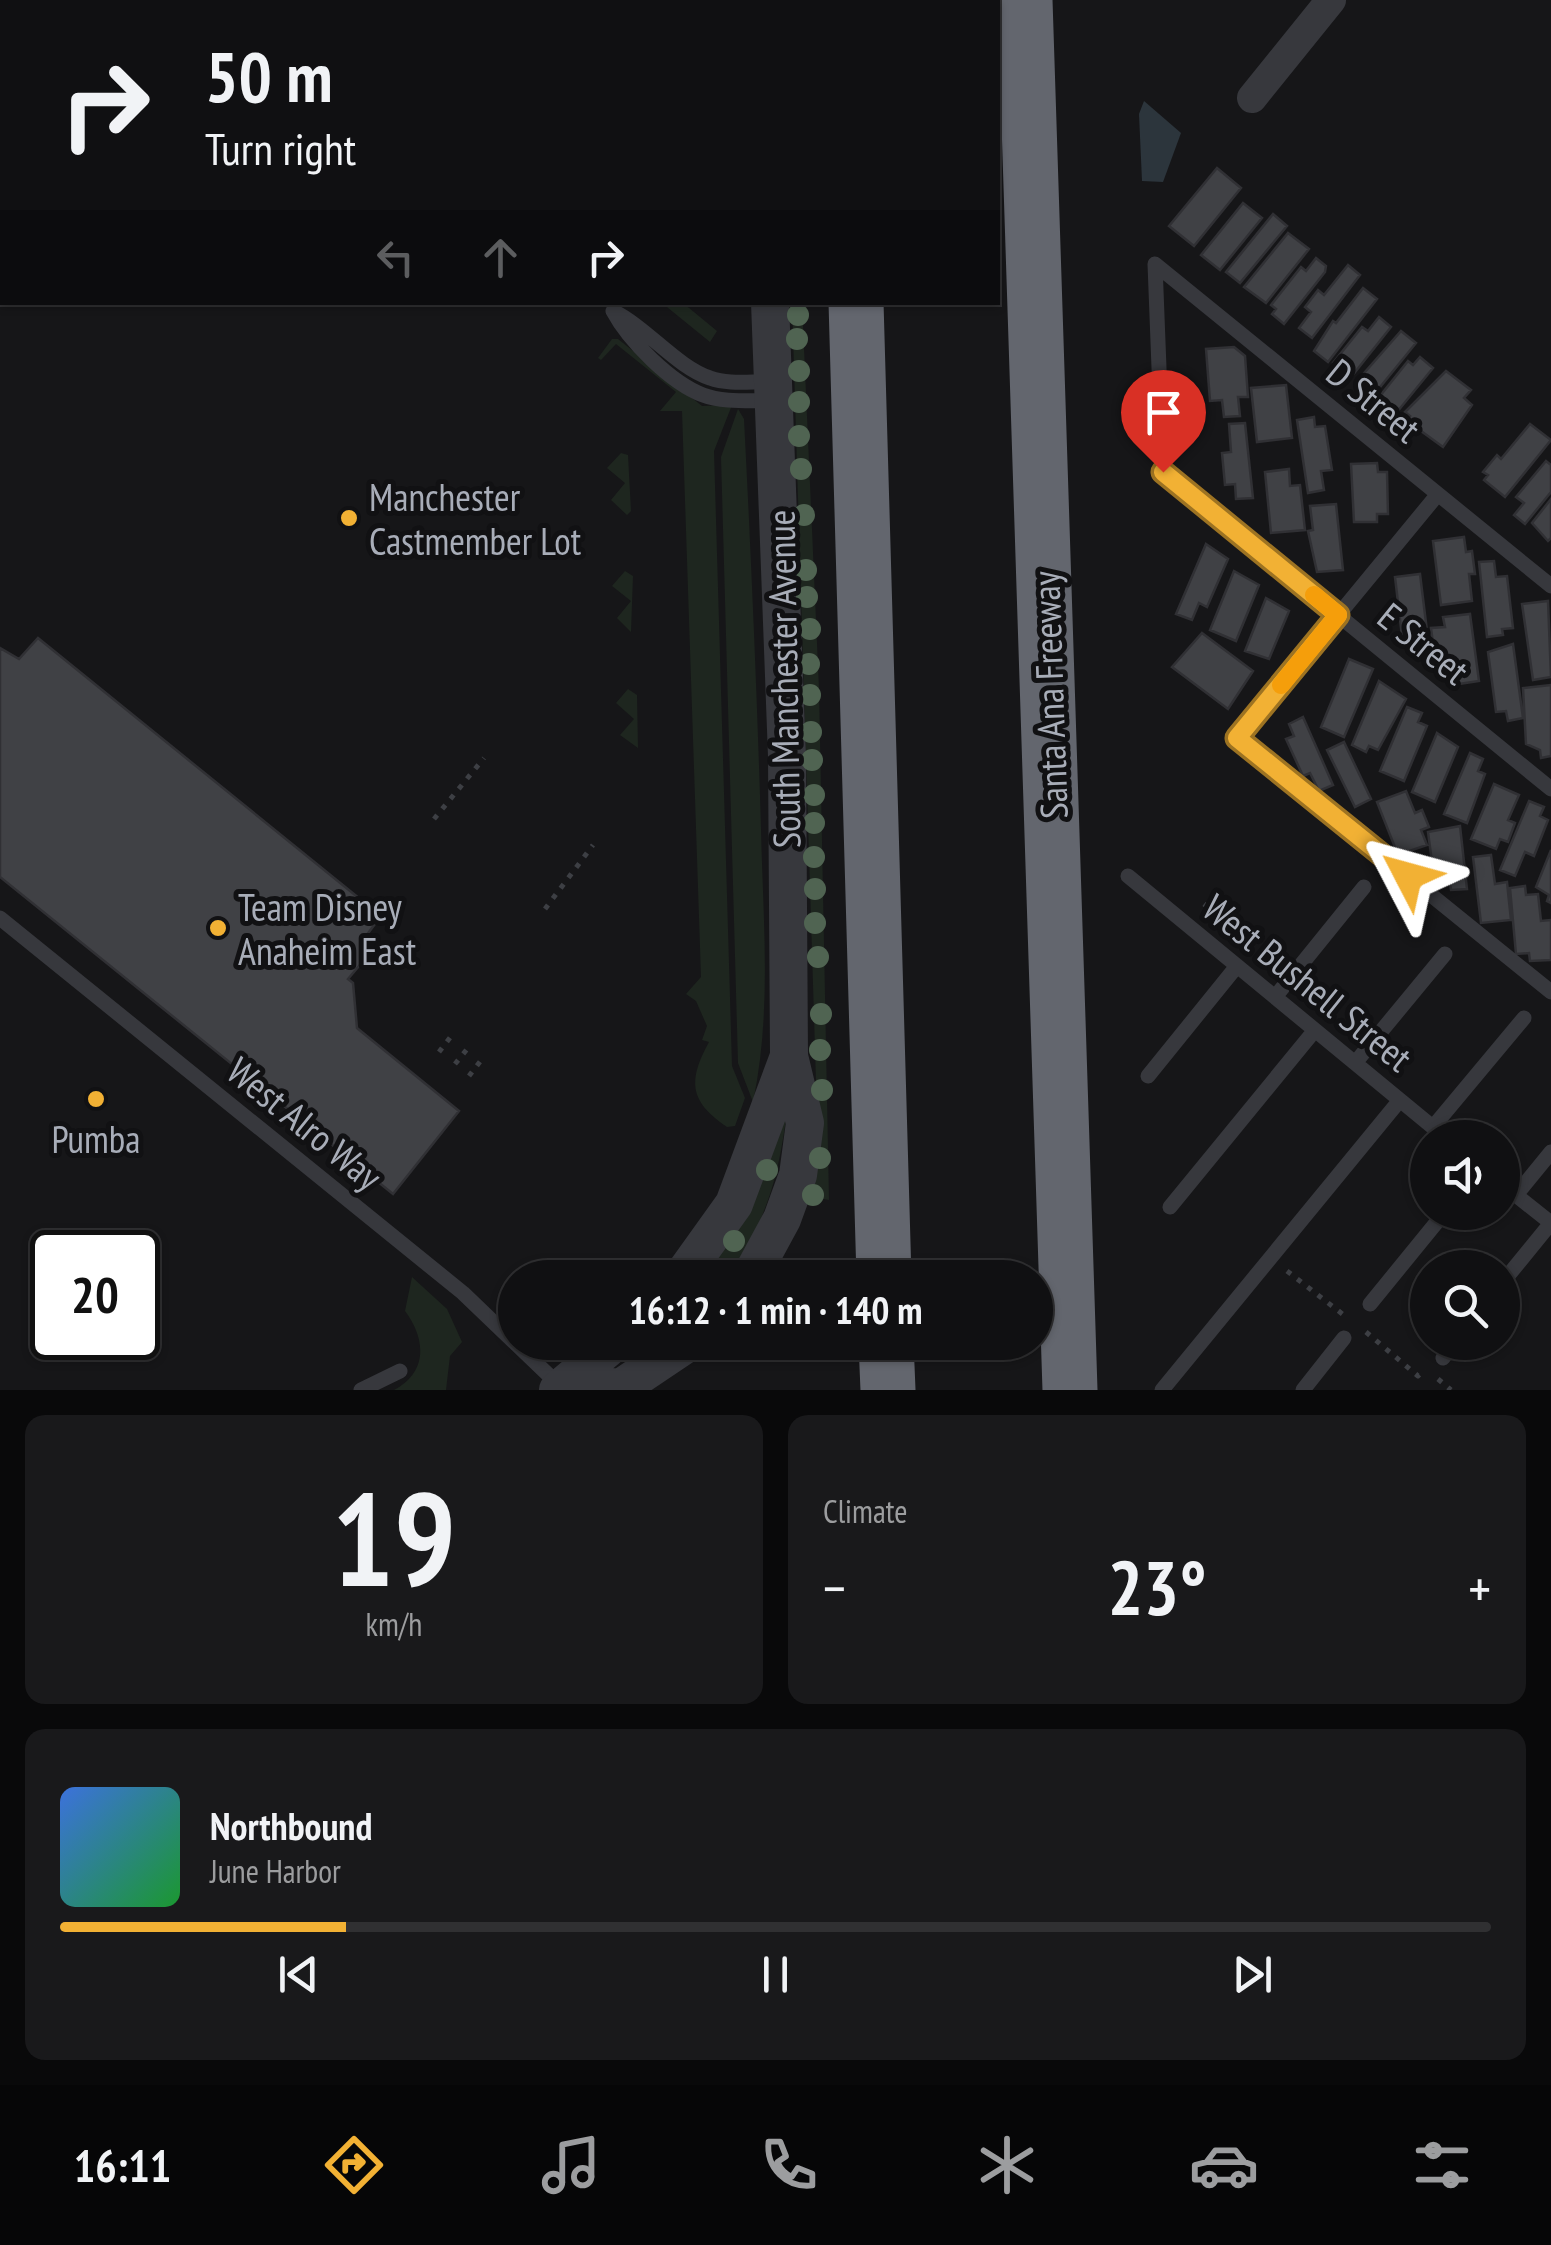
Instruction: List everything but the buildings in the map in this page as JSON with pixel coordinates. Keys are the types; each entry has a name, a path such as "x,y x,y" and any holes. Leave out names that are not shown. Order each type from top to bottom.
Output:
{"highway":[{"name":"Santa Ana Freeway","path":"1025,0 1070,1390"},
{"path":"856,305 883,1260"},
{"path":"1068,1297 1101,1390"}],"street":[{"path":"1252,98 1331,0"},
{"name":"South Manchester Avenue","path":"760,1260 782,1219 798,1175 805,1123 789,1056 786,756 770,305"},
{"name":"South Manchester Avenue","path":"694,1260 734,1204 789,1056"},
{"path":"560,1389 594,1360"},
{"path":"560,1389 622,1387 662,1360"}],"lane":[{"name":"D Street","path":"1163,472 1156,264 1551,586"},
{"path":"614,311 636,323 702,375 774,392 706,396 693,390 627,337 614,311"},
{"name":"E Street","path":"1163,472 1551,788"},
{"path":"1438,494 1237,738 1551,992"},
{"name":"West Bushell Street","path":"1128,876 1425,1120"},
{"path":"1274,997 1364,887"},
{"name":"West Alro Way","path":"0,918 426,1262 560,1389"},
{"path":"1355,1062 1445,954"},
{"path":"1148,1076 1236,966"},
{"path":"1449,1120 1524,1018"},
{"path":"1170,1207 1314,1030"},
{"path":"1162,1390 1400,1100"},
{"path":"1520,1190 1551,1152"},
{"path":"1520,1198 1551,1223 1520,1262"},
{"path":"1370,1304 1430,1230"},
{"path":"1303,1390 1344,1338"},
{"path":"361,1390 400,1371"}],"path":[{"path":"434,819 484,758"},
{"path":"545,909 593,845"},
{"path":"1204,904 1224,920"},
{"path":"439,1052 452,1035"},
{"path":"455,1064 468,1048"},
{"path":"469,1076 482,1059"},
{"path":"1287,1270 1418,1376 1424,1368 1451,1390"}],"shaded area":[{"path":"1144,101 1181,133 1163,182 1142,181 1139,114"},
{"path":"664,305 685,305 717,331 710,342"},
{"path":"792,305 802,305 819,688 829,1200 804,1196 817,1114"},
{"path":"612,339 618,339 702,406 732,405 714,451 732,1066 745,1098 735,1126 727,1127 699,1100 695,1080 709,1042 702,1040 707,1026 696,1001 686,994 701,977 682,411 660,411 676,392 616,344 601,360 598,358"},
{"path":"738,409 744,419 747,470 764,932 763,1034 753,1102 738,1063 721,457"},
{"path":"621,453 628,455 631,511 627,515 611,500 625,483 607,468"},
{"path":"625,571 633,576 631,632 617,618 631,601 612,586"},
{"path":"628,689 637,695 638,748 620,735 634,719 616,703"},
{"path":"788,1105 776,1175 754,1233 739,1260 711,1260"},
{"path":"412,1277 447,1309 462,1342 450,1356 446,1390 394,1390 413,1374 420,1354 417,1333 405,1311"}],"slow traffic":[{"path":"1281,685 1338,615 1314,595"}],"place":[{"name":"Manchester Castmember Lot","path":"349,518"},
{"name":"Team Disney Anaheim East","path":"218,928"},
{"name":"Pumba","path":"96,1099"}],"route":[{"path":"1163,472 1338,615 1237,738 1408,876"}]}
